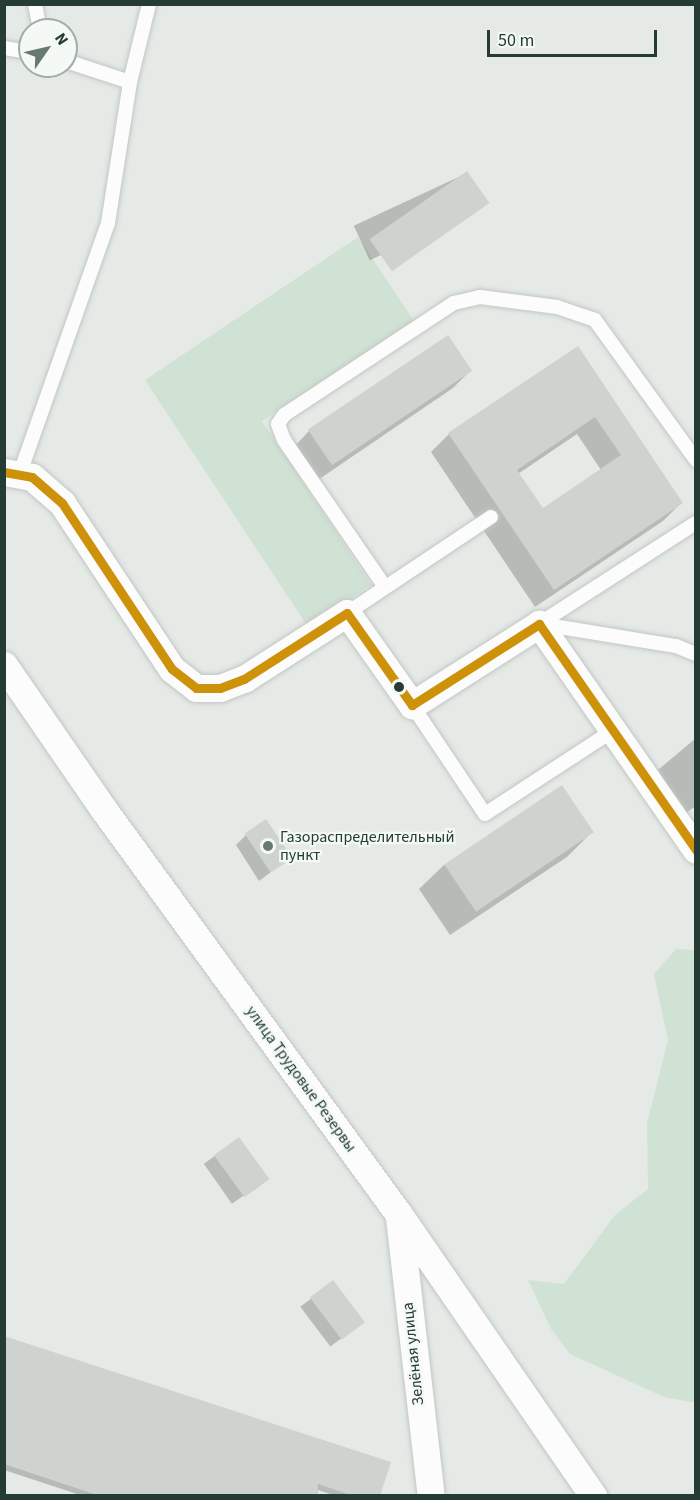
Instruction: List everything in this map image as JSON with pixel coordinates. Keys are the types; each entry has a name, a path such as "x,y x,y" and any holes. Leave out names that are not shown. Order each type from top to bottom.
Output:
{"street":[{"path":"12,473 42,484 62,503 172,669 196,688 220,688 244,679 347,613 412,705 539,624 696,850"},
{"name":"улица Трудовые Резервы","path":"4,665 104,810 398,1213 593,1496"},
{"name":"Зелёная улица","path":"398,1213 431,1496"}],"lane":[{"path":"12,473 108,223 130,82 150,4"},
{"path":"78,65 130,82"},
{"path":"385,587 284,440 278,424 284,415 460,301 480,297 556,307 595,320 696,460"},
{"path":"347,613 491,517"},
{"path":"539,624 696,523"},
{"path":"539,624 676,646 696,654"},
{"path":"412,705 485,814 614,730"}],"green space":[{"path":"358,237 414,321 262,421 371,585 308,627 145,380"},
{"path":"676,949 696,950 696,1401 691,1402 664,1397 570,1354 551,1329 528,1280 564,1284 615,1215 648,1189 647,1123 668,1040 654,974"}],"building":[{"path":"467,171 489,203 392,271 370,239"},
{"path":"448,335 472,371 332,465 308,430"},
{"path":"578,346 683,503 554,590 448,433","holes":["595,417 621,455 543,508 517,470"]},
{"path":"562,785 594,832 476,912 444,864"},
{"name":"Газораспределительный пункт","path":"266,819 292,858 271,873 244,834"},
{"path":"239,1137 270,1179 244,1197 214,1155"},
{"path":"333,1280 365,1322 342,1340 310,1297"},
{"path":"4,1336 391,1462 380,1496 353,1496 318,1484 317,1496 100,1496 4,1464"}],"transit line":[{"path":"4,472 32,477 62,503 172,669 196,688 220,688 244,679 347,613 412,705 539,624 696,850"}],"place":[{"name":"Газораспределительный пункт","path":"268,846"}]}
